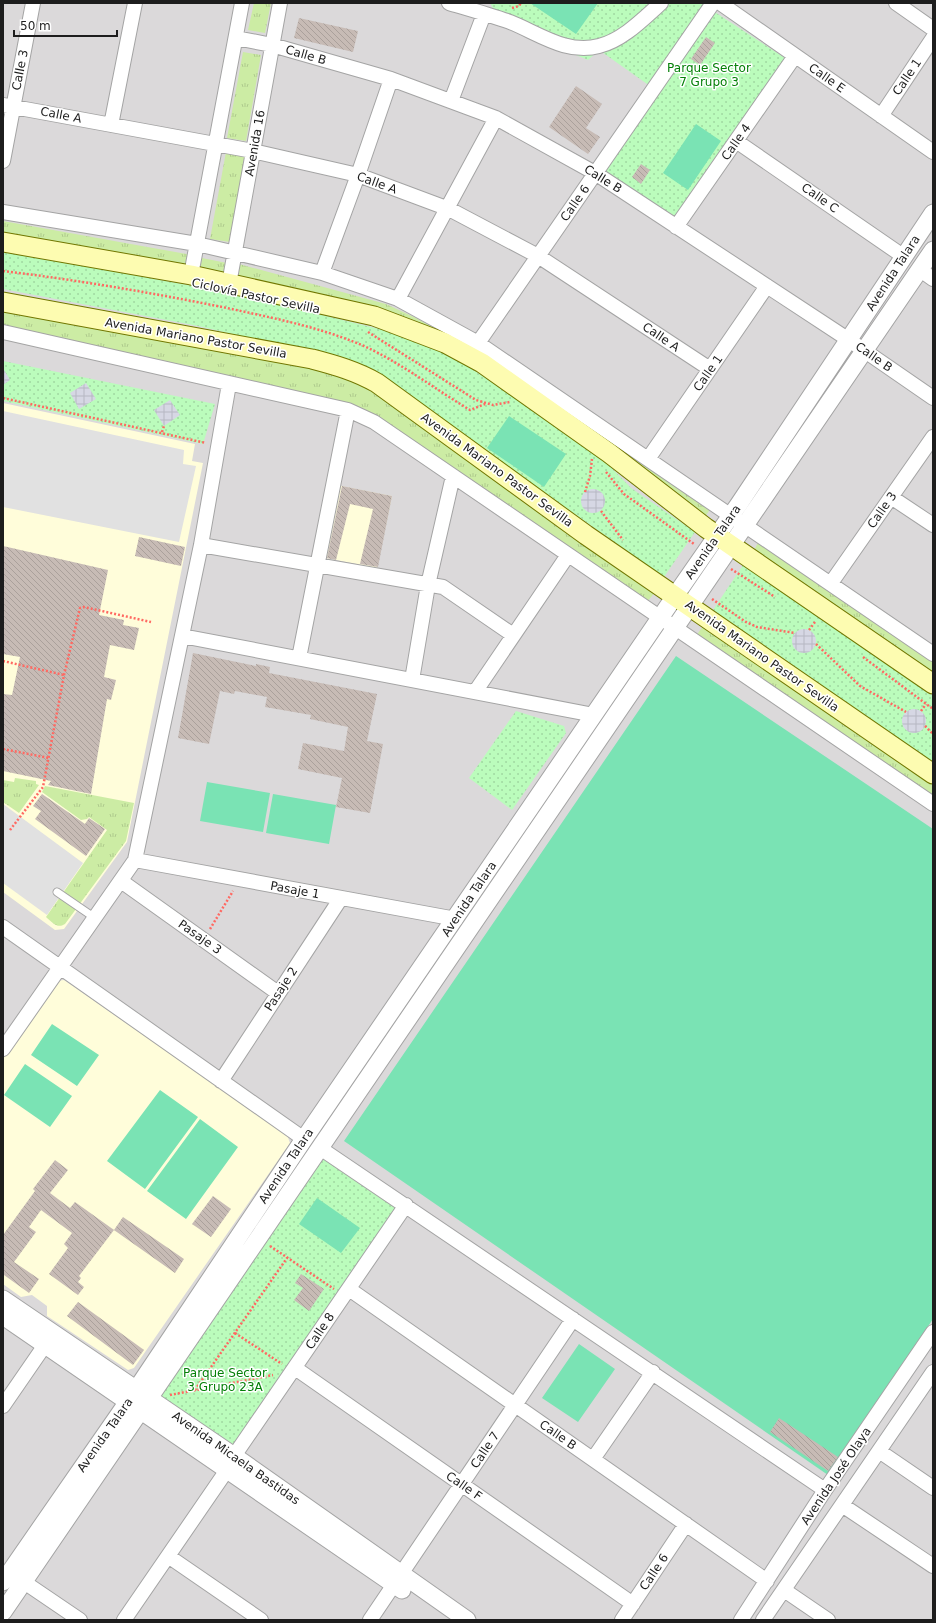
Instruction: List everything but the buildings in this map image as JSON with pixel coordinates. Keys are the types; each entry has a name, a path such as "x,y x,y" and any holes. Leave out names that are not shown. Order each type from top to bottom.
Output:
{"main road":[{"path":"3,242 191,275 374,316 445,343 482,363 590,440 725,541 933,684"},
{"name":"Avenida Mariano Pastor Sevilla","path":"3,302 312,359 362,374 688,598 933,774"}],"street":[{"name":"Calle 3","path":"3,161 8,105 33,3"},
{"path":"111,125 135,3"},
{"path":"191,275 242,3"},
{"name":"Avenida 16","path":"230,284 280,3"},
{"path":"449,3 510,22 548,40 583,49 600,46 612,40 634,27 661,3"},
{"name":"Calle 6","path":"478,343 713,3"},
{"name":"Calle E","path":"720,3 933,152"},
{"path":"896,3 933,29"},
{"path":"451,101 484,14"},
{"name":"Calle B","path":"236,38 272,45 391,79 496,118 595,173 676,228 849,340 933,398"},
{"name":"Calle 1","path":"881,116 933,38"},
{"name":"Calle 4","path":"676,228 795,56"},
{"path":"322,273 391,79"},
{"name":"Calle A","path":"8,105 253,151 358,175 449,209 538,256 710,369"},
{"path":"398,299 449,209 496,118"},
{"name":"Calle C","path":"736,141 903,256"},
{"path":"3,212 197,244 322,273 398,299 478,343 933,654"},
{"name":"Avenida Talara","path":"3,1612 10,1576 258,1238 676,627 688,598 725,541 731,516 933,213"},
{"name":"Avenida Talara","path":"138,1400 304,1139 456,919 661,616 688,598 725,541 746,526 864,351 926,274 933,250"},
{"name":"Calle 1","path":"648,459 767,286"},
{"name":"Avenida Mariano Pastor Sevilla","path":"3,332 348,410 374,422 568,555 661,616 933,804"},
{"path":"3,1049 135,860 201,545 229,384"},
{"path":"299,658 348,410"},
{"name":"Calle 3","path":"831,583 933,437"},
{"path":"412,680 428,585 453,476"},
{"path":"891,497 933,524"},
{"path":"201,545 443,587 513,635"},
{"path":"475,692 568,555"},
{"path":"182,636 594,715"},
{"name":"Pasaje 1","path":"135,860 456,919"},
{"name":"Pasaje 3","path":"121,881 278,993"},
{"name":"Pasaje 2","path":"220,1081 341,898"},
{"path":"3,927 304,1139"},
{"path":"320,1148 653,1372 825,1490"},
{"name":"Calle 8","path":"124,1620 231,1463 288,1369 346,1292 406,1205"},
{"name":"Calle B","path":"346,1292 515,1405 767,1581"},
{"name":"Avenida Micaela Bastidas","path":"3,1299 138,1400 398,1580 446,1620"},
{"name":"Avenida Micaela Bastidas","path":"3,1316 45,1345 138,1400"},
{"name":"Calle 7","path":"370,1620 573,1319"},
{"name":"Avenida José Olaya","path":"741,1620 825,1490 933,1332"},
{"path":"3,1406 45,1345"},
{"name":"Calle F","path":"288,1369 462,1485 633,1604"},
{"path":"908,1370 929,1377"},
{"path":"593,1459 653,1372"},
{"name":"Avenida José Olaya","path":"763,1620 929,1377"},
{"path":"879,1451 932,1486"},
{"path":"842,1505 933,1566"},
{"name":"Calle 6","path":"622,1620 686,1524"},
{"path":"168,1556 261,1620"},
{"path":"10,1576 80,1620"},
{"name":"Avenida Micaela Bastidas","path":"398,1580 467,1620"},
{"path":"784,1590 828,1620"}],"lane":[{"path":"57,892 95,918"}],"path":[{"path":"3,271 68,278 201,303 291,322 328,332 365,347 432,385 470,410 485,404 476,400 363,330"},
{"path":"3,398 162,432 218,446"},
{"path":"77,414 79,409"},
{"path":"162,432 164,426"},
{"path":"585,492 590,476 592,456"},
{"path":"601,511 627,544"},
{"path":"688,598 757,627 795,633"},
{"path":"10,830 43,787 64,675 80,608 84,607 151,622"},
{"path":"809,630 816,622"},
{"path":"816,644 860,686 906,712"},
{"path":"3,661 64,675"},
{"path":"921,711 926,704"},
{"path":"925,726 933,734"},
{"path":"3,749 49,758"},
{"path":"204,940 240,880"},
{"path":"258,1238 287,1258 346,1292"},
{"path":"195,1390 287,1258"},
{"path":"234,1333 288,1369"},
{"path":"170,1400 164,1396 280,1374"}],"shaded area":[{"path":"3,3 933,3 933,1620 3,1620"},
{"path":"3,368 10,380 3,385"},
{"path":"86,383 96,399 79,409 70,393"},
{"path":"170,400 180,415 164,426 154,410"},
{"path":"3,403 195,444 192,461 203,463 127,842 64,929 55,930 3,892"},
{"path":"3,411 184,450 183,464 196,466 179,542 3,507"},
{"path":"336,485 392,496 377,568 321,557"},
{"path":"588,489 598,489 605,496 605,506 598,513 588,513 581,506 581,496"},
{"path":"804,629 813,632 816,641 813,650 804,653 795,650 792,641 795,632"},
{"path":"914,709 923,712 926,721 923,730 914,733 905,730 902,721 905,712"},
{"path":"3,804 83,863 47,915 3,883"},
{"path":"64,980 287,1135 290,1143 134,1368 128,1370 47,1316 47,1306 32,1295 21,1297 3,1284 3,1059 56,981"}],"green space":[{"path":"254,3 271,3 265,33 248,30"},
{"name":"Parque Sector 7 Grupo 3","path":"490,3 701,3 788,60 676,217 603,170 657,91 599,50 588,60 503,25"},
{"path":"530,3 598,3 576,34"},
{"path":"243,52 261,55 246,141 227,138"},
{"path":"696,124 721,141 688,190 663,173"},
{"path":"226,152 245,155 230,242 210,239"},
{"path":"3,221 192,255 189,269 3,236"},
{"path":"3,251 231,293 408,336 462,362 600,456 631,488 695,532 664,577 395,387 326,356 198,326 3,289"},
{"path":"202,258 227,263 225,275 200,270"},
{"path":"239,264 386,304 416,318 470,347 415,325 235,279"},
{"path":"3,306 309,364 357,383 376,394 656,591 647,602 389,424 302,394 3,325"},
{"path":"3,361 215,404 203,444 3,401"},
{"path":"509,416 566,454 544,487 487,448"},
{"path":"577,419 710,509 704,519"},
{"path":"759,541 933,662 933,675 753,552"},
{"path":"743,565 933,696 933,762 713,610"},
{"path":"705,623 933,780 933,797 696,636"},
{"path":"676,656 933,829 933,1319 828,1475 344,1141"},
{"path":"516,711 564,726 566,733 512,810 469,778"},
{"path":"15,778 36,781 36,784 39,785 19,813 3,802 3,780 14,782"},
{"path":"207,782 270,793 263,832 200,821"},
{"path":"45,786 134,803 126,841 65,924 60,926 55,925 46,917 107,830 89,817 81,820 42,792"},
{"path":"273,794 336,805 329,844 266,833"},
{"path":"52,1024 99,1055 77,1086 31,1055"},
{"path":"25,1064 72,1096 50,1127 4,1095"},
{"path":"160,1090 198,1117 145,1189 107,1161"},
{"path":"200,1119 238,1147 186,1219 147,1191"},
{"name":"Parque Sector 3 Grupo 23A","path":"323,1158 397,1207 234,1445 161,1396"},
{"path":"317,1198 360,1228 341,1253 299,1224"},
{"path":"579,1344 615,1369 578,1422 542,1398"}]}
